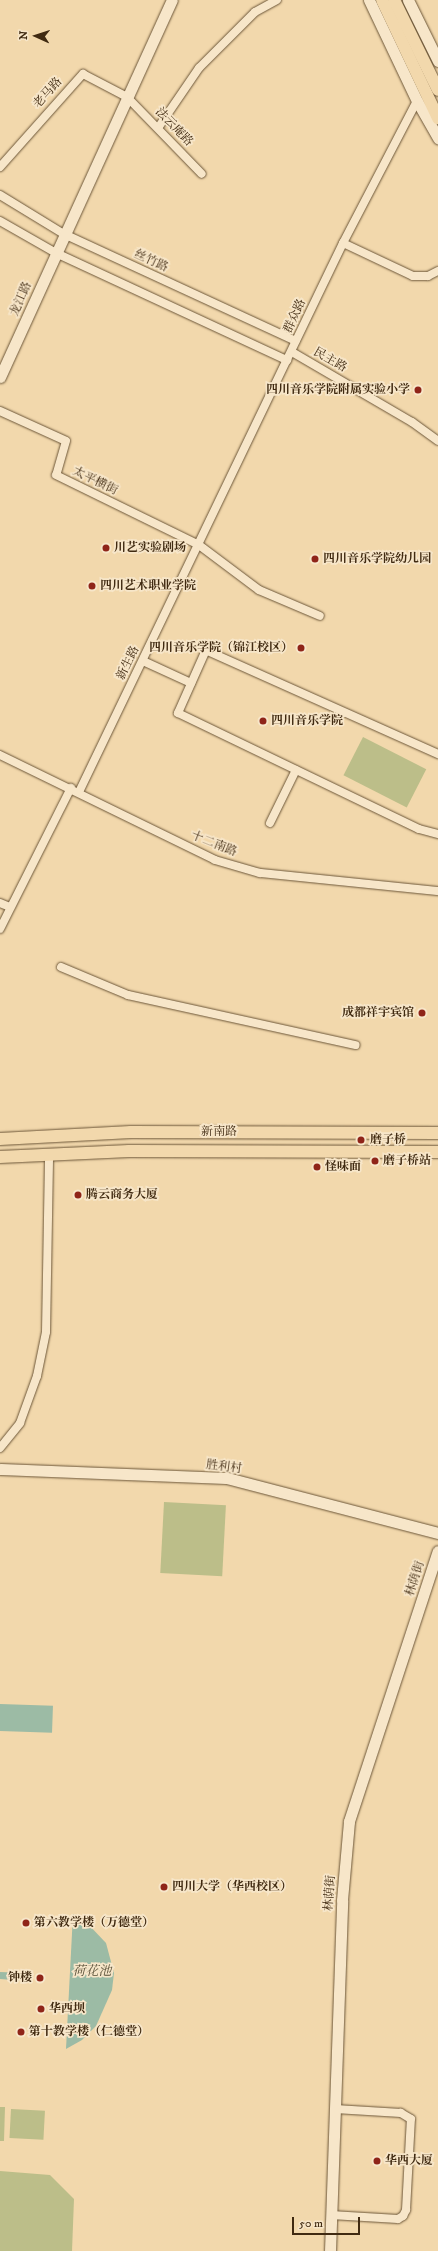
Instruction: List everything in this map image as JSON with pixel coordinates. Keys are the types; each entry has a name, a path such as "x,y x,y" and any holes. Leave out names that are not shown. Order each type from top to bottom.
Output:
{"main road":[{"path":"382,0 438,118"},
{"path":"394,0 438,90"},
{"name":"新南路","path":"0,1139 131,1132 438,1133"},
{"name":"新南路","path":"0,1157 129,1151 438,1152"}],"street":[{"path":"56,253 172,0"},
{"path":"158,128 199,68 255,12 278,0"},
{"path":"369,0 417,101 438,138"},
{"path":"408,0 438,61"},
{"name":"老马路","path":"0,166 83,74 127,97"},
{"name":"法云庵路","path":"127,97 202,174"},
{"name":"群众路","path":"198,544 292,352 343,243 417,101"},
{"name":"丝竹路","path":"0,195 64,234 296,341"},
{"path":"0,221 56,253 287,360"},
{"path":"343,243 413,276 428,276 438,271"},
{"name":"龙江路","path":"0,377 56,253"},
{"name":"民主路","path":"292,352 412,422 438,441"},
{"name":"太平横街","path":"0,411 66,441 56,475 198,544"},
{"path":"198,544 259,590 320,616"},
{"name":"新生路","path":"0,929 10,907 75,790 143,661 198,544"},
{"path":"438,754 206,650 178,713 419,829 438,834"},
{"path":"143,661 191,683"},
{"name":"十二南路","path":"0,755 75,790 215,860 260,873 438,891"},
{"path":"270,823 296,770"},
{"path":"0,903 10,907"},
{"path":"61,967 128,995 356,1045"},
{"path":"0,1448 20,1423 37,1376 46,1332 49,1155"},
{"name":"胜利村","path":"0,1469 227,1478 438,1533"},
{"name":"林荫街","path":"330,2251 342,1900 350,1821 438,1551"},
{"path":"331,2215 398,2219 403,2216 406,2210 411,2119 401,2112 335,2109"}],"green space":[{"path":"363,737 426,769 407,808 343,775"},
{"path":"164,1502 226,1505 222,1576 160,1573"},
{"path":"0,2107 5,2107 4,2141 0,2141"},
{"path":"11,2109 45,2111 43,2140 9,2138"},
{"path":"0,2171 50,2175 74,2199 72,2251 0,2251"}],"water":[{"path":"0,1704 53,1706 52,1733 0,1731"},
{"name":"荷花池","path":"73,1914 87,1923 106,1943 114,1973 112,1990 96,2026 82,2040 66,2049"},
{"path":"0,1972 27,1973 27,1981 0,1979"}],"place":[{"name":"四川音乐学院附属实验小学","path":"418,390"},
{"name":"川艺实验剧场","path":"106,548"},
{"name":"四川音乐学院幼儿园","path":"315,559"},
{"name":"四川艺术职业学院","path":"92,586"},
{"name":"四川音乐学院（锦江校区）","path":"301,648"},
{"name":"四川音乐学院","path":"263,721"},
{"name":"成都祥宇宾馆","path":"422,1013"},
{"name":"磨子桥","path":"361,1140"},
{"name":"磨子桥站","path":"375,1161"},
{"name":"怪味面","path":"317,1167"},
{"name":"腾云商务大厦","path":"78,1195"},
{"name":"四川大学（华西校区）","path":"164,1887"},
{"name":"第六教学楼（万德堂）","path":"26,1923"},
{"name":"钟楼","path":"40,1978"},
{"name":"华西坝","path":"41,2009"},
{"name":"第十教学楼（仁德堂）","path":"21,2032"},
{"name":"华西大厦","path":"377,2161"}]}
